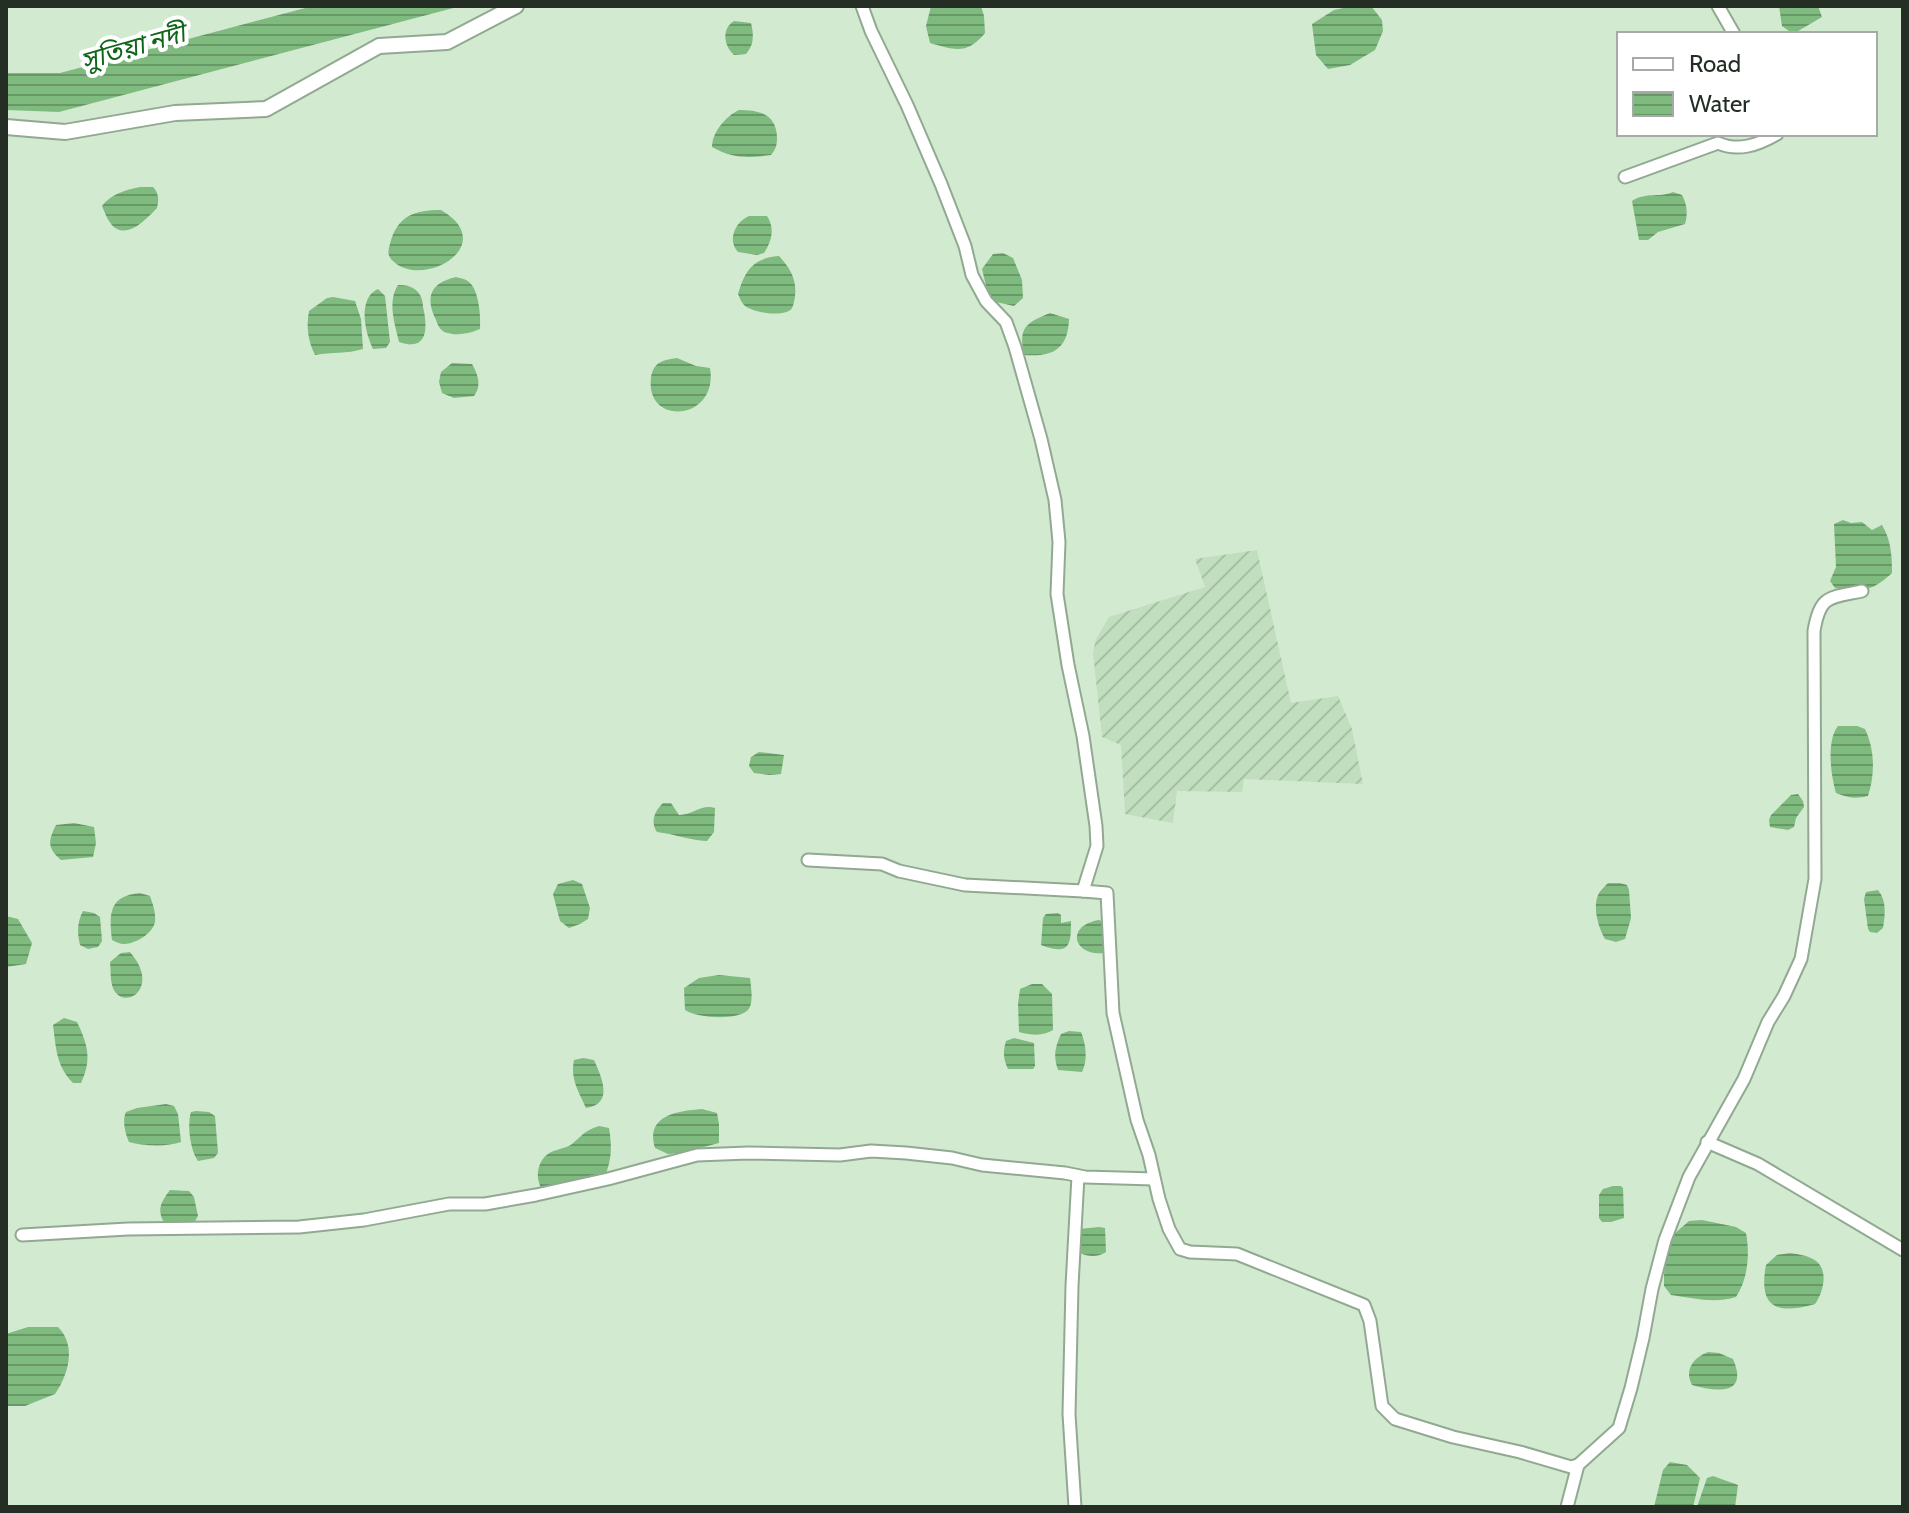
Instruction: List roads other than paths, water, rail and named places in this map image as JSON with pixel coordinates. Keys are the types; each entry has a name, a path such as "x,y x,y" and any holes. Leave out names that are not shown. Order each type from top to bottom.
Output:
{"street":[{"path":"6,127 65,132 175,113 266,109 379,46 447,42 516,6"},
{"path":"862,6 941,184 965,246 972,275 986,301 1006,322 1041,439 1059,542 1057,594 1096,826 1097,846 1083,891"},
{"path":"1721,8 1733,32"},
{"path":"1625,177 1718,143 1737,148 1764,142 1774,136"},
{"path":"808,860 882,864 899,871 965,885 1107,893 1113,1013 1137,1120 1169,1229 1180,1249 1237,1254 1364,1305 1370,1321 1382,1406 1395,1419 1571,1467 1578,1465 1619,1428 1665,1240 1689,1177 1744,1079 1768,1022 1801,959 1815,879 1814,631 1817,612 1829,598 1862,591"},
{"path":"1707,1142 1758,1164 1903,1250"},
{"path":"22,1235 142,1228 299,1227 364,1220 449,1204 485,1204 536,1195 697,1155 840,1155 871,1151 952,1158 982,1165 1078,1176 1154,1179"},
{"path":"1075,1507 1069,1414 1078,1176"},
{"path":"1567,1507 1578,1465"}],"water":[{"path":"313,6 461,6 59,112 6,110 6,73 60,73"},
{"path":"931,6 981,6 985,33 966,48 930,43 926,26"},
{"path":"1371,6 1382,20 1383,31 1375,50 1350,65 1328,69 1316,55 1312,24 1334,10"},
{"path":"1779,6 1818,6 1822,17 1796,32 1782,26"},
{"path":"734,21 751,23 753,40 746,54 734,55 726,42 727,28"},
{"path":"739,110 760,112 770,118 776,129 777,142 771,155 741,157 712,147 721,125"},
{"path":"140,187 155,189 157,208 134,228 117,229 102,206 119,193"},
{"path":"1673,192 1684,198 1685,224 1658,232 1648,240 1639,240 1632,201"},
{"path":"441,210 457,223 463,237 460,249 450,260 421,270 406,269 391,259 388,253 390,244 402,221 415,213"},
{"path":"749,216 767,216 771,225 772,234 764,253 738,252 735,247 734,232 740,222"},
{"path":"1003,253 1013,258 1022,280 1023,298 1014,306 996,302 987,290 982,269 993,254"},
{"path":"779,256 794,279 792,308 776,314 748,308 738,294 747,272 763,259"},
{"path":"456,277 472,286 480,311 480,329 464,334 443,331 431,304 435,287"},
{"path":"398,285 413,288 422,299 425,330 421,341 416,344 399,342 392,306"},
{"path":"378,289 385,296 390,342 386,348 373,349 367,334 365,308 371,294"},
{"path":"333,297 355,301 361,319 363,349 315,355 308,334 309,311"},
{"path":"1050,313 1069,319 1062,345 1043,355 1024,355 1022,338 1026,327"},
{"path":"677,358 710,368 710,386 704,399 682,411 659,405 652,394 651,378 656,365"},
{"path":"452,363 472,364 478,380 474,396 454,398 442,393 439,382 441,372"},
{"path":"1843,520 1862,522 1872,530 1882,525 1885,531 1892,573 1872,587 1835,588 1830,581 1836,567 1834,524"},
{"path":"1838,726 1865,729 1873,762 1868,796 1852,798 1836,793 1831,749"},
{"path":"759,752 784,755 781,774 754,773 749,766 751,757"},
{"path":"1798,794 1804,807 1794,827 1788,830 1770,827 1771,815 1791,795"},
{"path":"663,803 671,803 679,815 705,807 715,808 714,832 707,841 657,832 654,816"},
{"path":"74,823 94,827 96,843 93,857 61,860 51,848 51,836 56,825"},
{"path":"573,880 582,884 590,908 588,919 569,928 560,921 553,894 558,884"},
{"path":"1608,883 1627,885 1629,890 1631,918 1625,939 1616,942 1605,939 1597,916 1597,898"},
{"path":"1878,890 1885,913 1883,928 1877,933 1868,929 1864,899 1866,892"},
{"path":"140,893 150,896 155,915 154,926 134,942 122,944 112,940 113,908 122,898"},
{"path":"83,911 100,917 102,941 98,947 88,949 80,945 78,928"},
{"path":"1058,913 1061,923 1071,921 1069,942 1063,949 1041,945 1043,918 1046,914"},
{"path":"6,916 18,919 32,943 26,964 6,967"},
{"path":"1099,920 1106,923 1105,953 1086,950 1077,940 1081,928"},
{"path":"130,952 139,965 141,986 137,993 124,998 113,988 110,962 121,953"},
{"path":"719,975 750,978 752,999 748,1010 735,1016 717,1017 685,1010 684,988 699,978"},
{"path":"1042,984 1052,994 1053,1030 1045,1033 1019,1032 1020,989"},
{"path":"64,1018 77,1022 86,1045 87,1067 81,1083 73,1083 67,1077 58,1056 53,1025"},
{"path":"1081,1032 1083,1037 1086,1057 1082,1072 1058,1070 1055,1056 1057,1043 1061,1034"},
{"path":"1014,1038 1034,1043 1033,1069 1008,1069 1004,1058 1005,1045 1006,1041"},
{"path":"574,1060 594,1060 604,1089 600,1101 586,1108 573,1073"},
{"path":"166,1104 174,1106 178,1114 181,1142 155,1145 129,1142 124,1127 126,1112"},
{"path":"702,1109 717,1113 719,1143 681,1153 668,1154 655,1148 654,1129 665,1117"},
{"path":"191,1112 215,1116 218,1153 214,1158 198,1161 193,1150 189,1123"},
{"path":"599,1126 609,1128 610,1135 610,1158 605,1176 542,1189 538,1170 544,1157 569,1146"},
{"path":"1613,1186 1623,1188 1624,1218 1602,1222 1599,1218 1599,1195 1603,1189"},
{"path":"170,1190 189,1191 194,1197 198,1216 195,1221 165,1224 161,1206"},
{"path":"1702,1220 1736,1227 1746,1233 1747,1266 1736,1297 1712,1300 1687,1298 1671,1295 1664,1286 1665,1264 1674,1234 1689,1221"},
{"path":"1105,1228 1106,1252 1093,1256 1080,1253 1079,1229"},
{"path":"1790,1253 1810,1258 1820,1265 1824,1276 1815,1304 1790,1309 1773,1305 1768,1299 1764,1279 1766,1265 1777,1255"},
{"path":"28,1327 58,1327 69,1352 67,1369 55,1394 25,1406 6,1406 6,1334"},
{"path":"1708,1352 1733,1359 1737,1380 1733,1385 1720,1390 1692,1385 1689,1374 1691,1365"},
{"path":"1670,1462 1687,1465 1700,1478 1693,1507 1654,1507 1663,1470"},
{"path":"1713,1476 1738,1485 1735,1507 1697,1507 1707,1478"}],"water label":[{"name":"সুতিয়া নদী","path":"133,47"}]}
